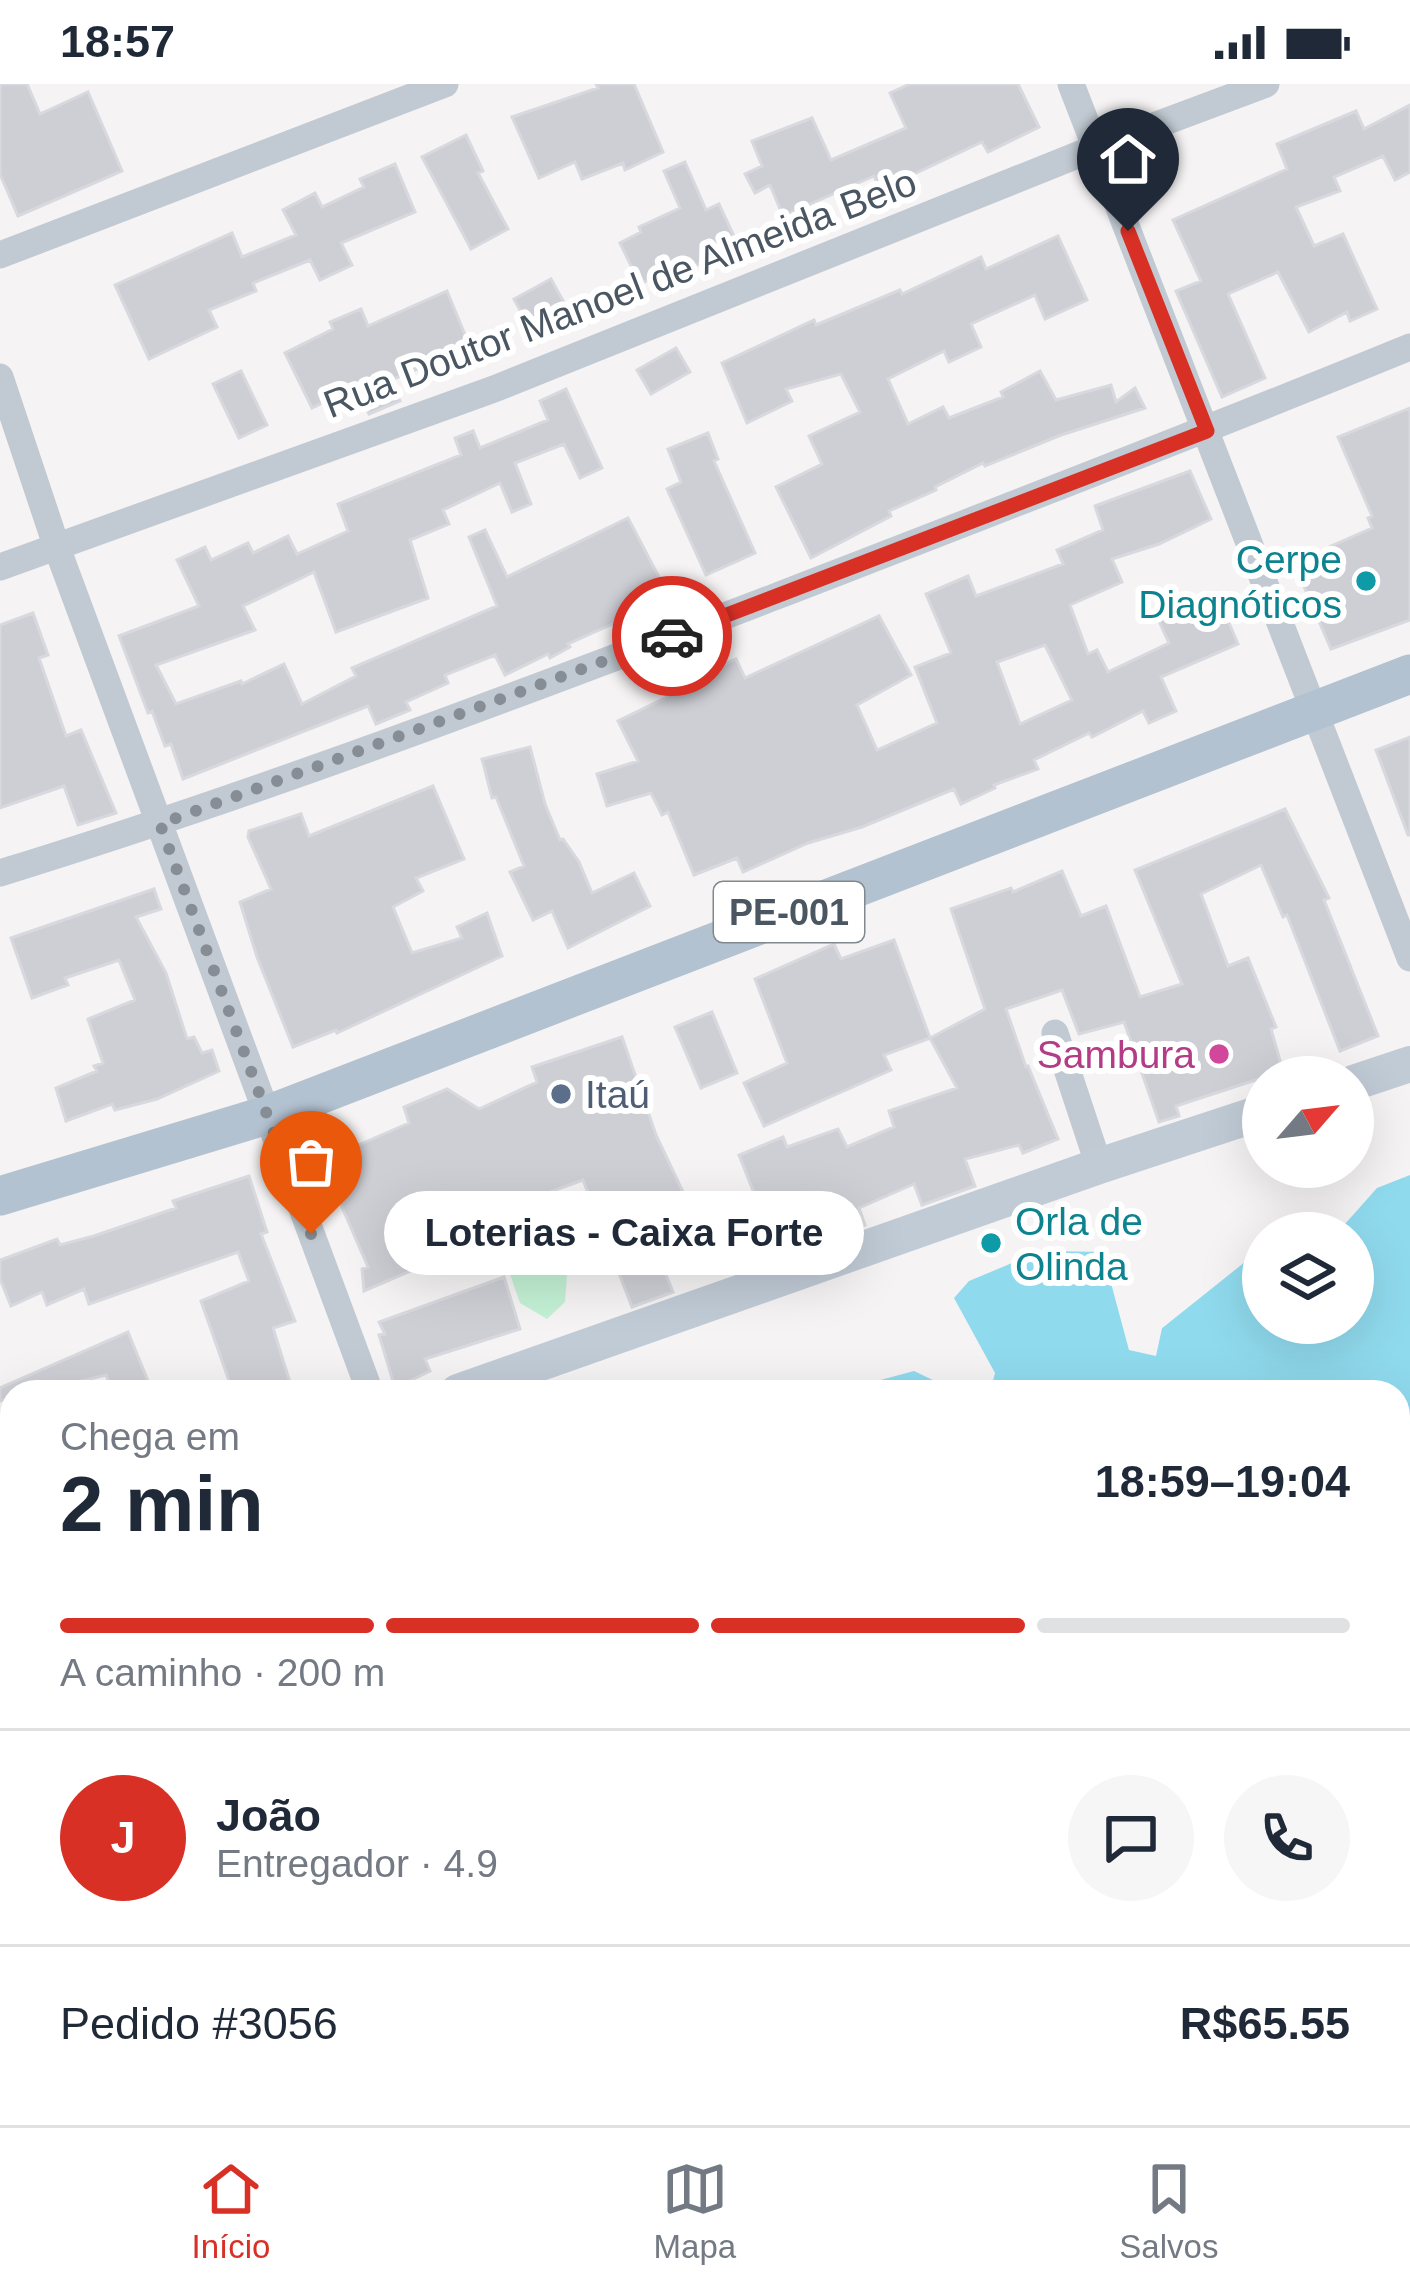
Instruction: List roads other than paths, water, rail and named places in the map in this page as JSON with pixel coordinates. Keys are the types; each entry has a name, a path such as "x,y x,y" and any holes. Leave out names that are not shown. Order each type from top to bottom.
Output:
{"main road":[{"name":"PE-001","path":"0,1196 267,1115 1410,674"},
{"path":"1374,1076 1410,1064"},
{"path":"492,1380 1242,1119"}],"street":[{"path":"0,255 445,84"},
{"path":"1072,84 1410,958"},
{"name":"Rua Doutor Manoel de Almeida Belo","path":"0,567 494,389 1266,84"},
{"path":"0,873 160,824 596,665 1207,431 1410,347"},
{"path":"0,376 56,545 366,1380"},
{"path":"1055,1033 1099,1166"}],"water":[{"path":"1410,1175 1410,1380 960,1380 954,1298 969,1281 1041,1251 1109,1252 1151,1337 1242,1264 1242,1344 1374,1344 1374,1212 1356,1212 1377,1188"},
{"path":"917,1346 937,1380 844,1380"}],"place":[{"name":"Cerpe Diagnóticos","path":"1366,581"},
{"name":"Sambura","path":"1219,1054"},
{"name":"Itaú","path":"561,1094"},
{"name":"Loterias - Caixa Forte","path":"311,1234"},
{"name":"Orla de Olinda","path":"991,1243"}]}
